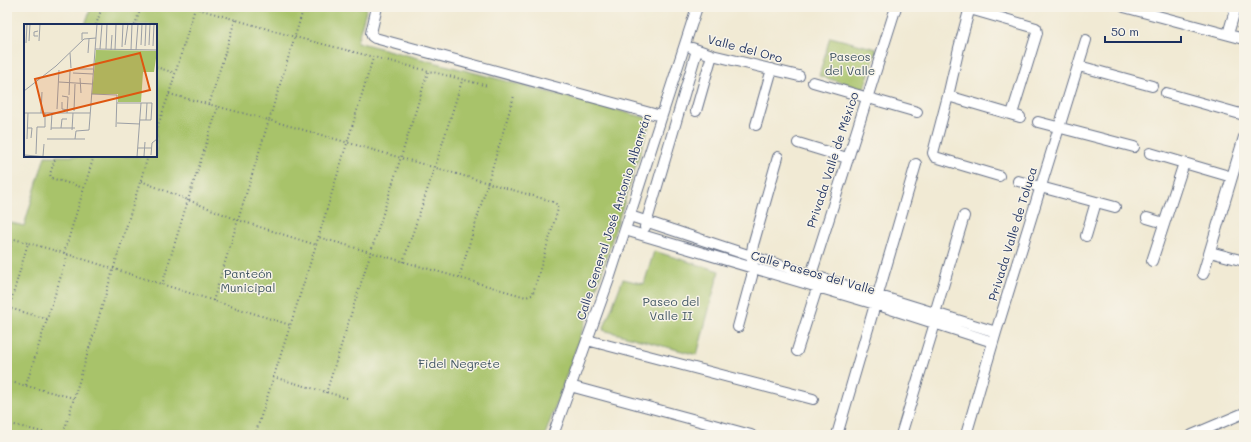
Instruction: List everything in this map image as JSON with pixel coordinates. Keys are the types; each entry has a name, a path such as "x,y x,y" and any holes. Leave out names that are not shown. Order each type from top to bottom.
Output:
{"street":[{"path":"377,7 371,34 375,38 661,116"},
{"name":"Calle General José Antonio Albarrán","path":"553,435 630,216 697,7"},
{"name":"Privada Valle de México","path":"811,275 896,7"},
{"path":"1124,7 1154,10 1244,39"},
{"path":"1228,34 1236,7"},
{"path":"948,96 1016,116 1037,33 1036,28 970,8 954,67 933,155 999,176"},
{"name":"Privada Valle de Toluca","path":"966,435 1086,40"},
{"name":"Valle del Oro","path":"685,46 712,55 799,76"},
{"path":"642,235 697,50"},
{"path":"696,111 712,55"},
{"path":"1079,66 1152,86"},
{"path":"756,125 772,69"},
{"path":"813,82 917,112"},
{"path":"1166,93 1244,115"},
{"path":"1038,122 1134,147"},
{"path":"1203,274 1244,137"},
{"path":"798,143 847,158"},
{"path":"1150,153 1232,177"},
{"path":"738,327 750,287 753,269 753,245 778,157"},
{"path":"1152,261 1184,163"},
{"path":"837,435 916,164"},
{"path":"1018,180 1115,207"},
{"path":"1086,236 1096,202"},
{"name":"Calle Paseos del Valle","path":"630,216 811,275 876,300 995,337"},
{"path":"901,435 964,216"},
{"path":"1147,218 1164,223"},
{"name":"Calle Paseos del Valle","path":"625,230 817,288 876,300"},
{"path":"1210,252 1244,262"},
{"path":"797,351 817,288"},
{"path":"587,340 813,399"},
{"path":"570,386 751,435"},
{"path":"1192,435 1244,413"}],"path":[{"path":"96,24 102,7"},
{"path":"135,24 141,7"},
{"path":"213,301 304,7"},
{"path":"157,128 195,8 373,58 462,81 488,86"},
{"path":"209,105 235,20"},
{"path":"255,435 272,377 316,245 373,58"},
{"path":"157,67 175,73"},
{"path":"326,392 428,72"},
{"path":"403,262 462,81"},
{"path":"169,94 348,141 551,201 557,206 557,213 532,295 526,297 318,237"},
{"path":"459,278 514,96"},
{"path":"162,285 218,107"},
{"path":"56,157 50,174 51,178 84,188"},
{"path":"64,253 94,157"},
{"path":"63,435 148,157"},
{"path":"141,181 238,220 316,245"},
{"path":"7,237 68,254 290,325"},
{"path":"7,258 13,239"},
{"path":"28,243 9,308 47,319"},
{"path":"26,386 68,254"},
{"path":"272,377 347,398"},
{"path":"7,381 74,398"},
{"path":"7,422 53,435"}],"green space":[{"name":"Panteón Municipal","path":"91,7 367,7 357,42 651,119 584,326 545,435 7,435 7,222 24,226 45,157 157,157 157,24 85,24"},
{"name":"Paseos del Valle","path":"830,37 877,49 864,89 819,76"},
{"name":"Paseo del Valle II","path":"654,251 719,271 697,355 603,330 623,279 644,284"}],"park label":[{"name":"Fidel Negrete","path":"459,364"}]}
